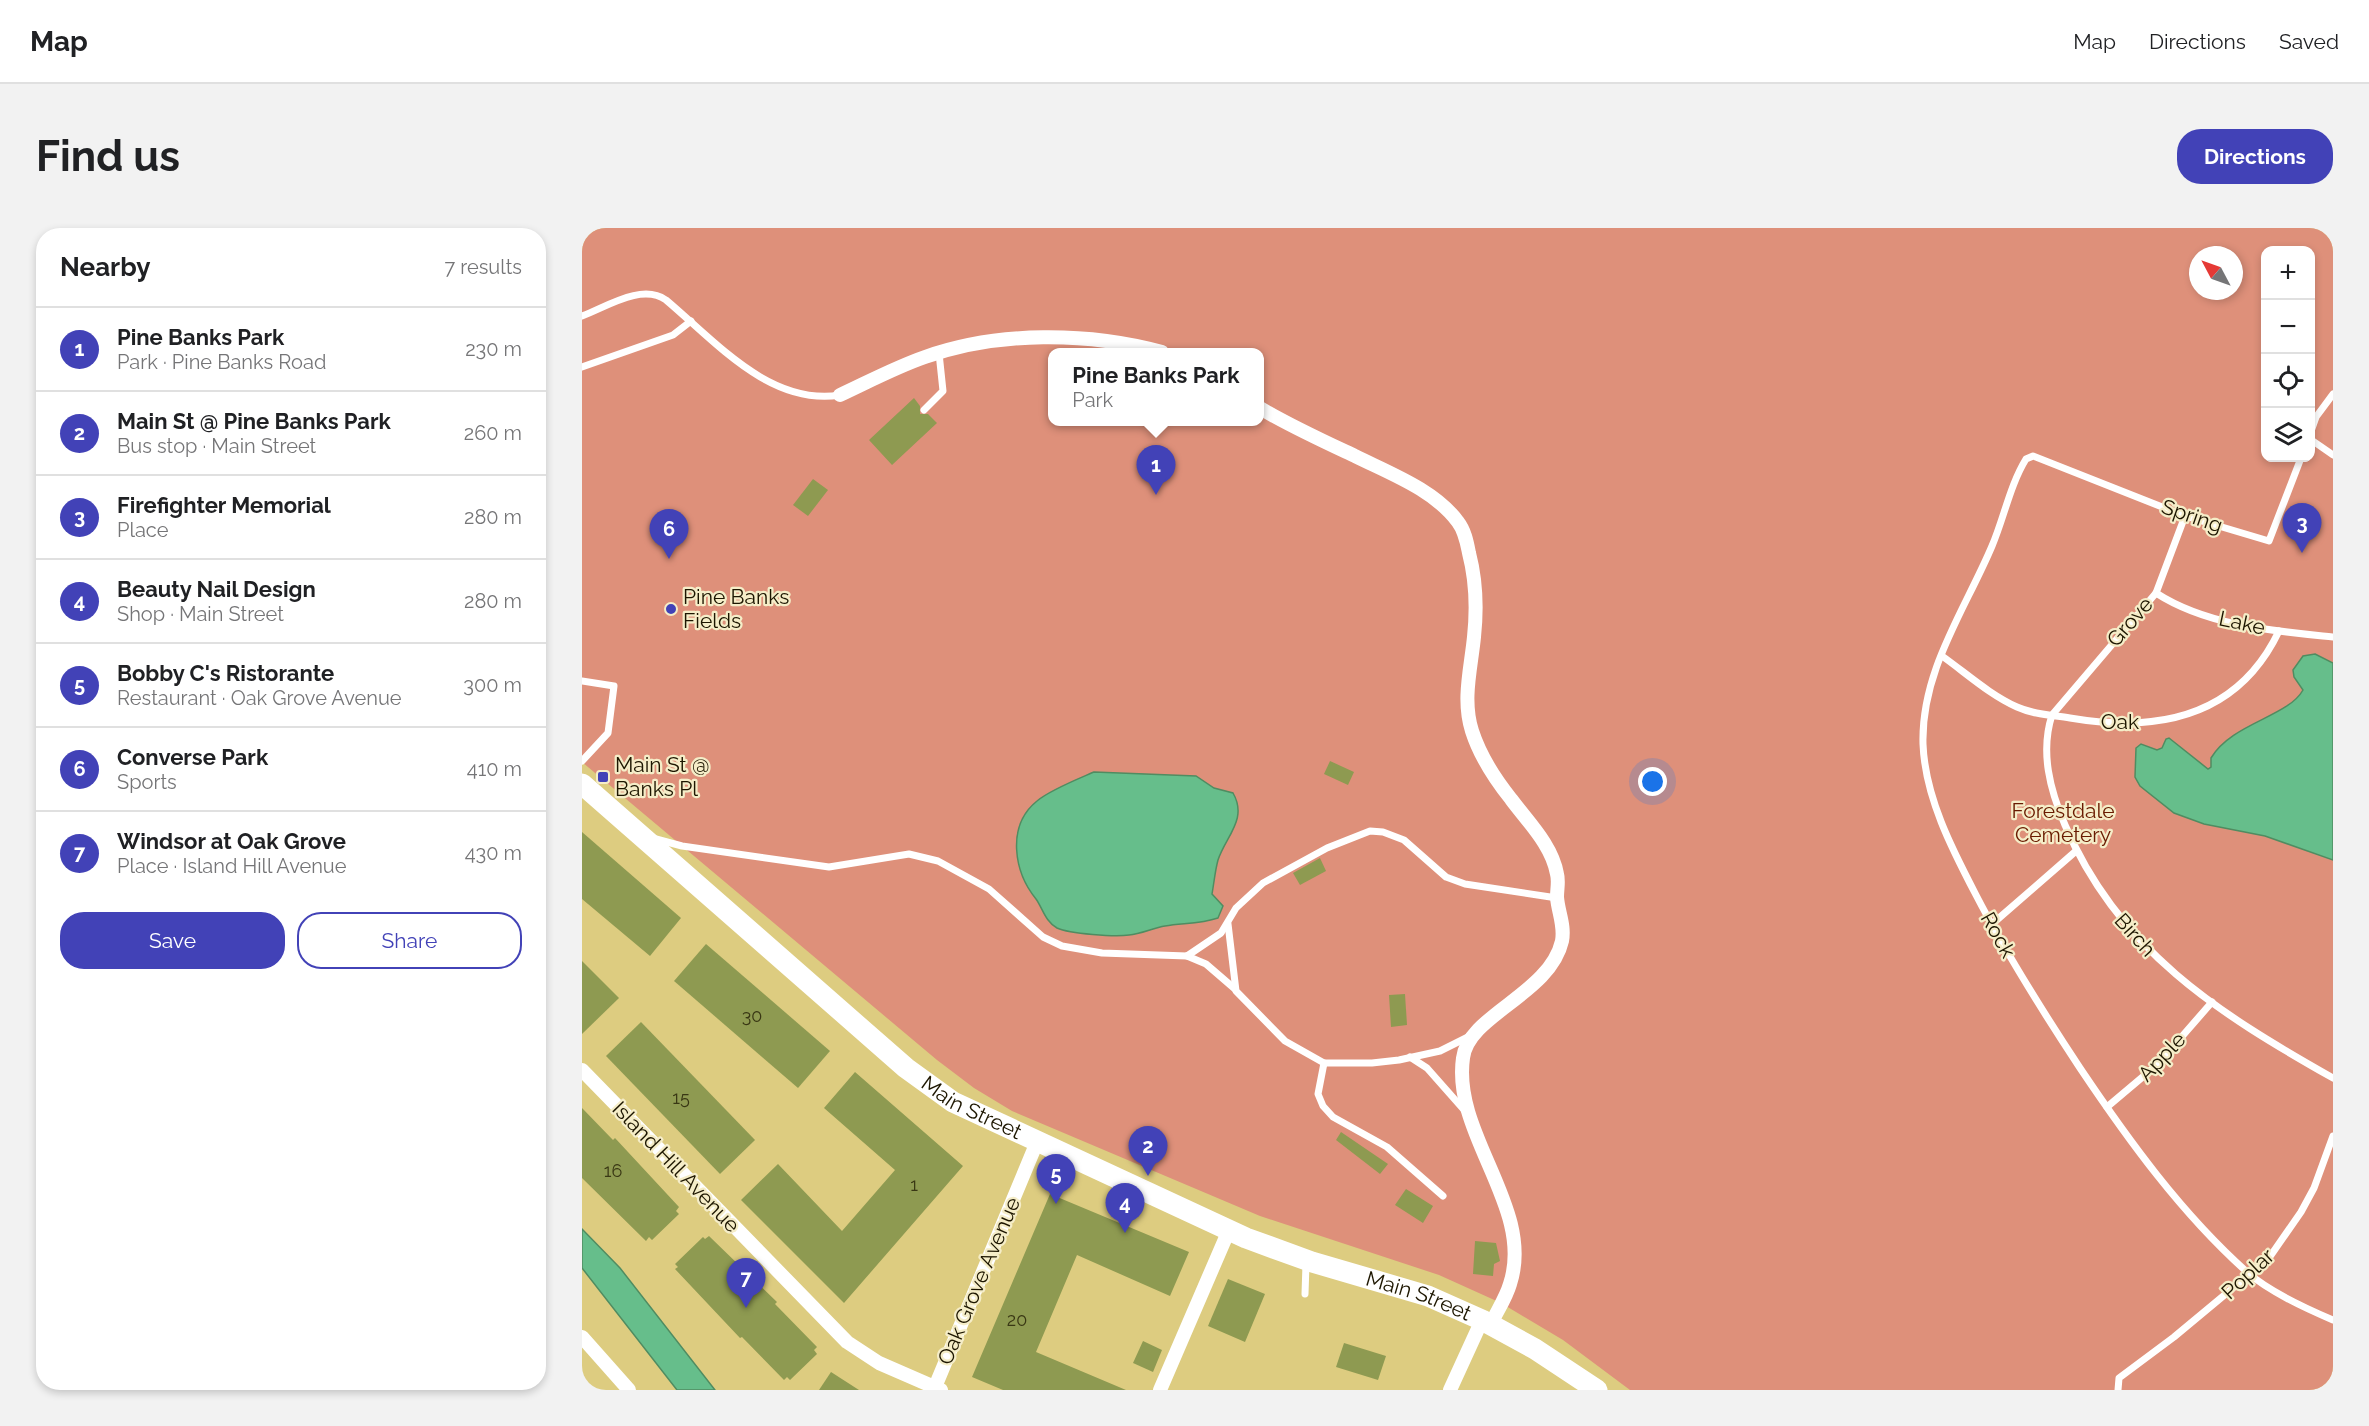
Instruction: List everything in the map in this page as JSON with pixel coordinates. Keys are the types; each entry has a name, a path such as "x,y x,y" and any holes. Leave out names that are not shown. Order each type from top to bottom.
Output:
{"main road":[{"name":"Main Street","path":"582,784 917,1077 952,1102 1229,1230 1306,1260 1419,1292 1486,1322 1535,1349 1597,1390"}],"street":[{"path":"840,395 916,361 971,345 1020,339 1067,338 1115,342 1143,348"},
{"path":"1264,410 1402,478 1458,521 1465,537 1473,569 1476,603 1467,684 1467,706 1471,729 1491,771 1546,844 1557,874 1557,898 1563,925 1562,942 1540,979 1473,1034 1462,1058 1466,1113 1491,1169 1511,1226 1512,1238 1510,1283 1486,1322 1450,1390"},
{"name":"Island Hill Avenue","path":"582,1070 847,1342 879,1363 938,1389"},
{"name":"Oak Grove Avenue","path":"938,1389 1037,1142"},
{"path":"1160,1390 1229,1230"},
{"path":"582,1337 629,1390"}],"lane":[{"path":"582,316 637,295 650,293 662,297 770,384 821,398 840,395"},
{"path":"582,367 673,335 691,321"},
{"path":"924,410 943,391 939,353"},
{"path":"2315,420 2333,394"},
{"path":"2315,442 2333,455"},
{"name":"Spring","path":"2033,456 2185,516 2269,541 2299,462"},
{"name":"Rock","path":"2033,456 2026,459 2021,468 1992,547 1959,614 1929,689 1924,718 1923,745 1928,778 1953,849 1991,925 2037,1002 2107,1107 2190,1214 2250,1275 2333,1320"},
{"name":"Grove","path":"2052,715 2156,593 2185,516"},
{"name":"Lake","path":"2156,593 2180,608 2279,631 2333,636"},
{"name":"Oak","path":"1942,656 2015,706 2036,714 2093,722 2134,723 2169,720 2201,710 2228,696 2251,675 2268,654 2279,631"},
{"path":"582,681 614,686 608,733 582,761"},
{"name":"Birch","path":"2052,715 2046,733 2048,767 2053,793 2076,851 2090,878 2129,931 2157,959 2212,1002 2269,1041 2333,1078"},
{"path":"1187,956 1211,942 1228,924 1236,908 1263,883 1327,848 1370,831 1383,832 1404,840 1446,877 1465,884 1557,898"},
{"path":"642,836 682,846 829,867 909,854 938,861 989,889 1043,937 1062,946 1102,953 1187,956 1206,964 1285,1041 1324,1063 1371,1063 1410,1058 1440,1051 1473,1034"},
{"path":"1991,925 2076,851"},
{"path":"1228,924 1236,991"},
{"name":"Apple","path":"2107,1107 2158,1064 2212,1002"},
{"path":"1410,1058 1427,1068 1450,1091 1466,1113"},
{"path":"1324,1063 1318,1094 1323,1106 1334,1117 1387,1147 1443,1196"},
{"name":"Poplar","path":"2118,1390 2119,1378 2174,1337 2269,1258 2301,1212 2314,1188 2333,1136"},
{"path":"1305,1294 1306,1260"}],"green space":[{"name":"Forestdale Cemetery","path":"582,228 2333,228 2333,1390 1630,1390 1563,1340 1501,1303 1439,1275 1260,1216 1012,1111 974,1088 937,1060 582,762"}],"shaded area":[{"path":"2315,654 2333,663 2333,860 2265,836 2204,824 2174,813 2140,786 2135,777 2136,748 2141,744 2157,750 2162,748 2166,739 2169,738 2208,769 2211,767 2211,758 2232,736 2296,699 2303,690 2294,677 2293,670 2303,656"},
{"path":"1094,772 1196,776 1214,788 1233,793 1237,802 1237,819 1218,860 1212,894 1223,906 1218,918 1165,926 1122,936 1072,932 1057,928 1050,922 1028,888 1018,863 1017,836 1027,811 1037,801 1064,785"},
{"path":"582,1229 620,1268 715,1390 677,1390 582,1268"}],"building":[{"path":"914,398 920,406 920,414 928,414 937,423 892,465 869,440"},
{"path":"813,479 828,490 808,516 793,505"},
{"path":"1330,761 1354,772 1348,785 1324,774"},
{"path":"582,832 681,918 650,956 582,899"},
{"path":"1320,858 1326,871 1300,885 1293,873"},
{"path":"706,944 830,1051 798,1088 674,981"},
{"path":"582,961 619,998 582,1034"},
{"path":"1405,994 1407,1025 1391,1027 1389,995"},
{"path":"641,1022 755,1140 720,1174 606,1056"},
{"path":"855,1072 963,1166 844,1303 741,1200 778,1164 842,1231 895,1170 824,1108"},
{"path":"582,1108 613,1140 615,1138 679,1207 676,1211 679,1214 652,1240 649,1237 646,1241 582,1178"},
{"path":"1341,1132 1388,1164 1380,1174 1336,1140"},
{"path":"1406,1189 1433,1206 1423,1223 1395,1205"},
{"path":"1050,1194 1189,1252 1170,1296 1077,1255 1036,1352 1126,1390 1003,1390 972,1377"},
{"path":"709,1236 777,1302 775,1304 817,1347 814,1350 817,1354 790,1380 787,1377 784,1380 742,1337 740,1338 675,1269 678,1267 675,1264 703,1237 705,1239"},
{"path":"1475,1241 1496,1243 1500,1261 1494,1264 1493,1276 1473,1274"},
{"path":"1228,1279 1265,1294 1245,1342 1208,1326"},
{"path":"1143,1341 1162,1350 1153,1372 1133,1363"},
{"path":"1344,1343 1386,1356 1378,1380 1336,1367"},
{"path":"831,1372 859,1390 819,1390"}],"place":[{"name":"Pine Banks Park","path":"1156,495"},
{"name":"Firefighter Memorial","path":"2302,553"},
{"name":"Converse Park","path":"669,559"},
{"name":"Pine Banks Fields","path":"671,609"},
{"name":"Main St @ Banks Pl","path":"603,777"},
{"name":"Main St @ Pine Banks Park","path":"1148,1176"},
{"name":"Bobby C's Ristorante","path":"1056,1204"},
{"name":"Beauty Nail Design","path":"1125,1233"},
{"name":"Windsor at Oak Grove","path":"746,1308"}]}
